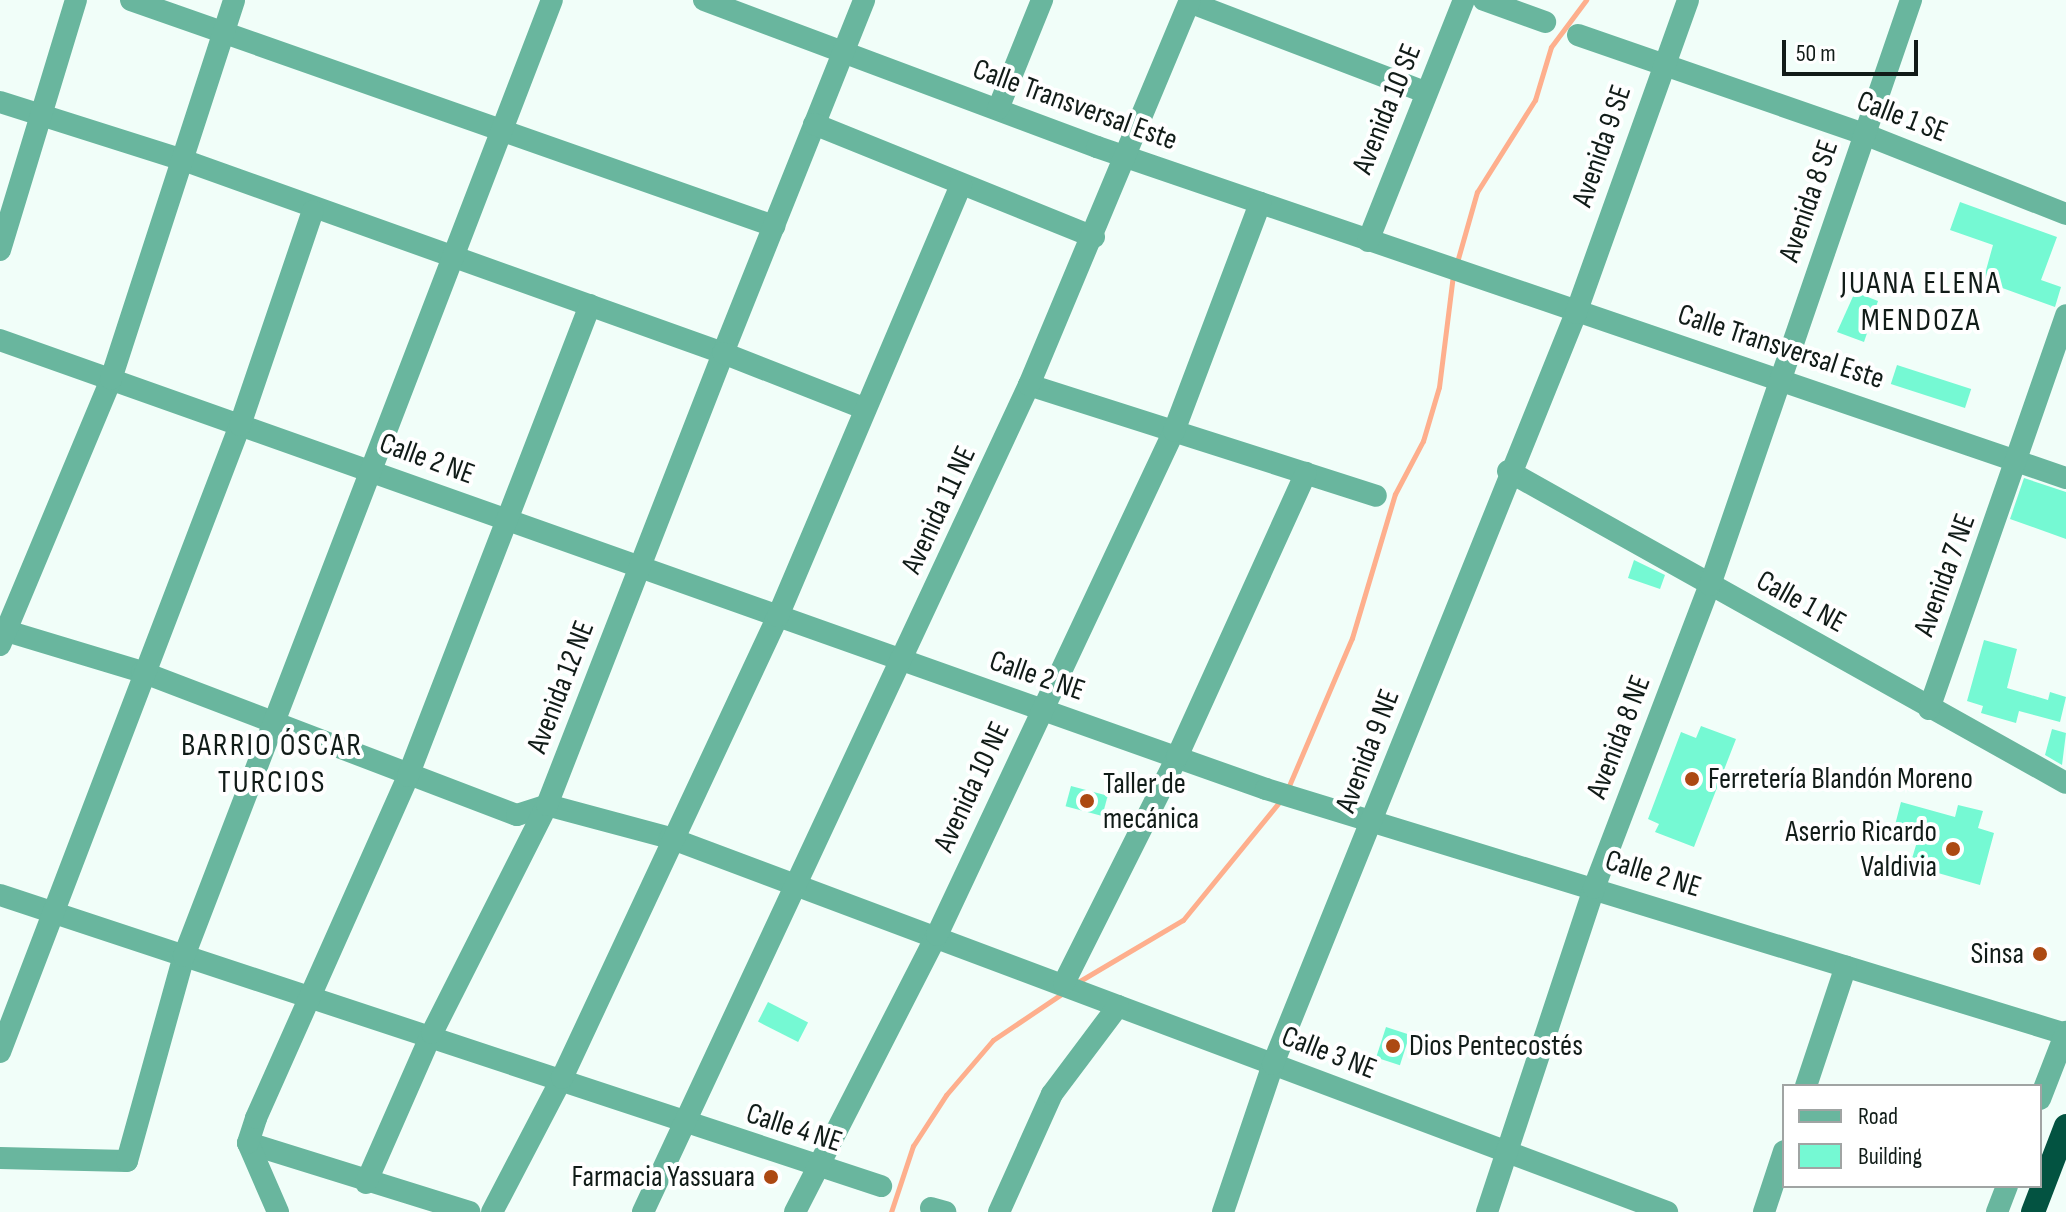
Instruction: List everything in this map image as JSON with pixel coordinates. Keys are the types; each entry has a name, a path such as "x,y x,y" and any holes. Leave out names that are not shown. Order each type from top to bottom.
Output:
{"highway":[{"path":"2033,1212 2066,1126"}],"street":[{"path":"0,250 76,0"},
{"path":"131,0 774,226"},
{"path":"234,0 221,32 183,160 111,379 2,635 142,672 517,815 547,805"},
{"path":"0,1158 127,1161 184,956 552,0"},
{"name":"Calle Transversal Este","path":"704,0 1128,157 1576,313 1780,376 2066,478"},
{"name":"Avenida 12 NE","path":"366,1183 432,1033 547,805 864,0"},
{"path":"998,109 1042,0"},
{"name":"Avenida 10 SE","path":"1368,241 1464,0"},
{"path":"1484,0 1545,22"},
{"name":"Avenida 9 SE","path":"1576,313 1688,0"},
{"name":"Avenida 8 SE","path":"1780,376 1911,0"},
{"path":"1190,1 1425,92"},
{"name":"Avenida 11 NE","path":"797,884 1029,385 1128,157 1190,1"},
{"name":"Calle 1 SE","path":"1578,35 1664,61 1864,134 2066,214"},
{"path":"0,102 42,118 183,160 313,211 723,353 863,408"},
{"path":"814,124 1094,237"},
{"path":"492,1212 562,1078 670,838 778,616 863,408 961,184"},
{"name":"Avenida 10 NE","path":"795,1212 937,935 1174,431 1260,203"},
{"path":"0,1052 142,672 240,425 313,211"},
{"path":"278,1212 248,1143 309,997 408,776 590,305"},
{"name":"Avenida 9 NE","path":"1223,1212 1273,1064 1374,820 1508,471 1576,313"},
{"name":"Avenida 7 NE","path":"1929,709 2018,461 2066,315"},
{"name":"Calle 2 NE","path":"0,340 1266,789 1317,802 2066,1033"},
{"name":"Avenida 8 NE","path":"1487,1212 1594,888 1710,585 1780,376"},
{"path":"1029,385 1376,496"},
{"name":"Calle 1 NE","path":"1508,471 2066,783"},
{"path":"1066,983 1177,757 1306,473"},
{"name":"Calle 3 NE","path":"547,805 670,838 797,884 1667,1212"},
{"path":"643,1212 689,1124 797,884"},
{"name":"Calle 4 NE","path":"0,895 53,909 309,997 432,1033 817,1168 881,1186"},
{"path":"1807,1084 1846,966"},
{"path":"999,1212 1052,1094 1111,1003"},
{"path":"2042,1094 2066,1033"},
{"path":"248,1143 366,1183 470,1212"},
{"path":"1764,1212 1782,1157"},
{"path":"1997,1212 2006,1188"}],"building":[{"path":"1960,202 2057,237 2041,280 2061,287 2055,307 1983,281 1993,245 1950,230"},
{"path":"1855,292 1878,301 1864,342 1837,332"},
{"path":"1897,365 1971,389 1965,408 1891,384"},
{"path":"2024,478 2066,492 2066,539 2010,519"},
{"path":"1634,560 1665,575 1660,589 1628,578"},
{"path":"1984,640 2017,649 2007,688 2048,700 2050,692 2066,697 2060,722 2019,711 2016,723 1981,713 1983,706 1967,701"},
{"name":"Ferretería Blandón Moreno","path":"1701,726 1736,739 1694,847 1655,832 1659,824 1648,819 1681,732 1696,738"},
{"path":"2052,729 2066,733 2062,765 2045,755"},
{"name":"Taller de mecánica","path":"1071,786 1108,796 1102,816 1066,806"},
{"name":"Aserrio Ricardo Valdivia","path":"1901,802 1955,817 1958,805 1983,811 1978,828 1994,833 1980,885 1910,865 1920,832 1895,825"},
{"path":"768,1002 808,1022 798,1042 758,1022"},
{"name":"Dios Pentecostés","path":"1386,1027 1410,1035 1400,1065 1376,1057"}],"waterway":[{"path":"1457,262 1477,192 1535,100 1551,47 1586,0"},
{"path":"1288,788 1352,638 1395,494 1423,441 1439,387 1453,275"},
{"path":"1078,982 1183,920 1281,800"},
{"path":"891,1212 913,1146 946,1095 993,1040 1063,993"}],"place":[{"name":"Ferretería Blandón Moreno","path":"1692,779"},
{"name":"Taller de mecánica","path":"1087,801"},
{"name":"Aserrio Ricardo Valdivia","path":"1953,849"},
{"name":"Sinsa","path":"2040,954"},
{"name":"Dios Pentecostés","path":"1393,1046"},
{"name":"Farmacia Yassuara","path":"771,1177"}],"district":[{"name":"JUANA ELENA MENDOZA","path":"1921,304"},
{"name":"BARRIO ÓSCAR TURCIOS","path":"272,766"}]}
